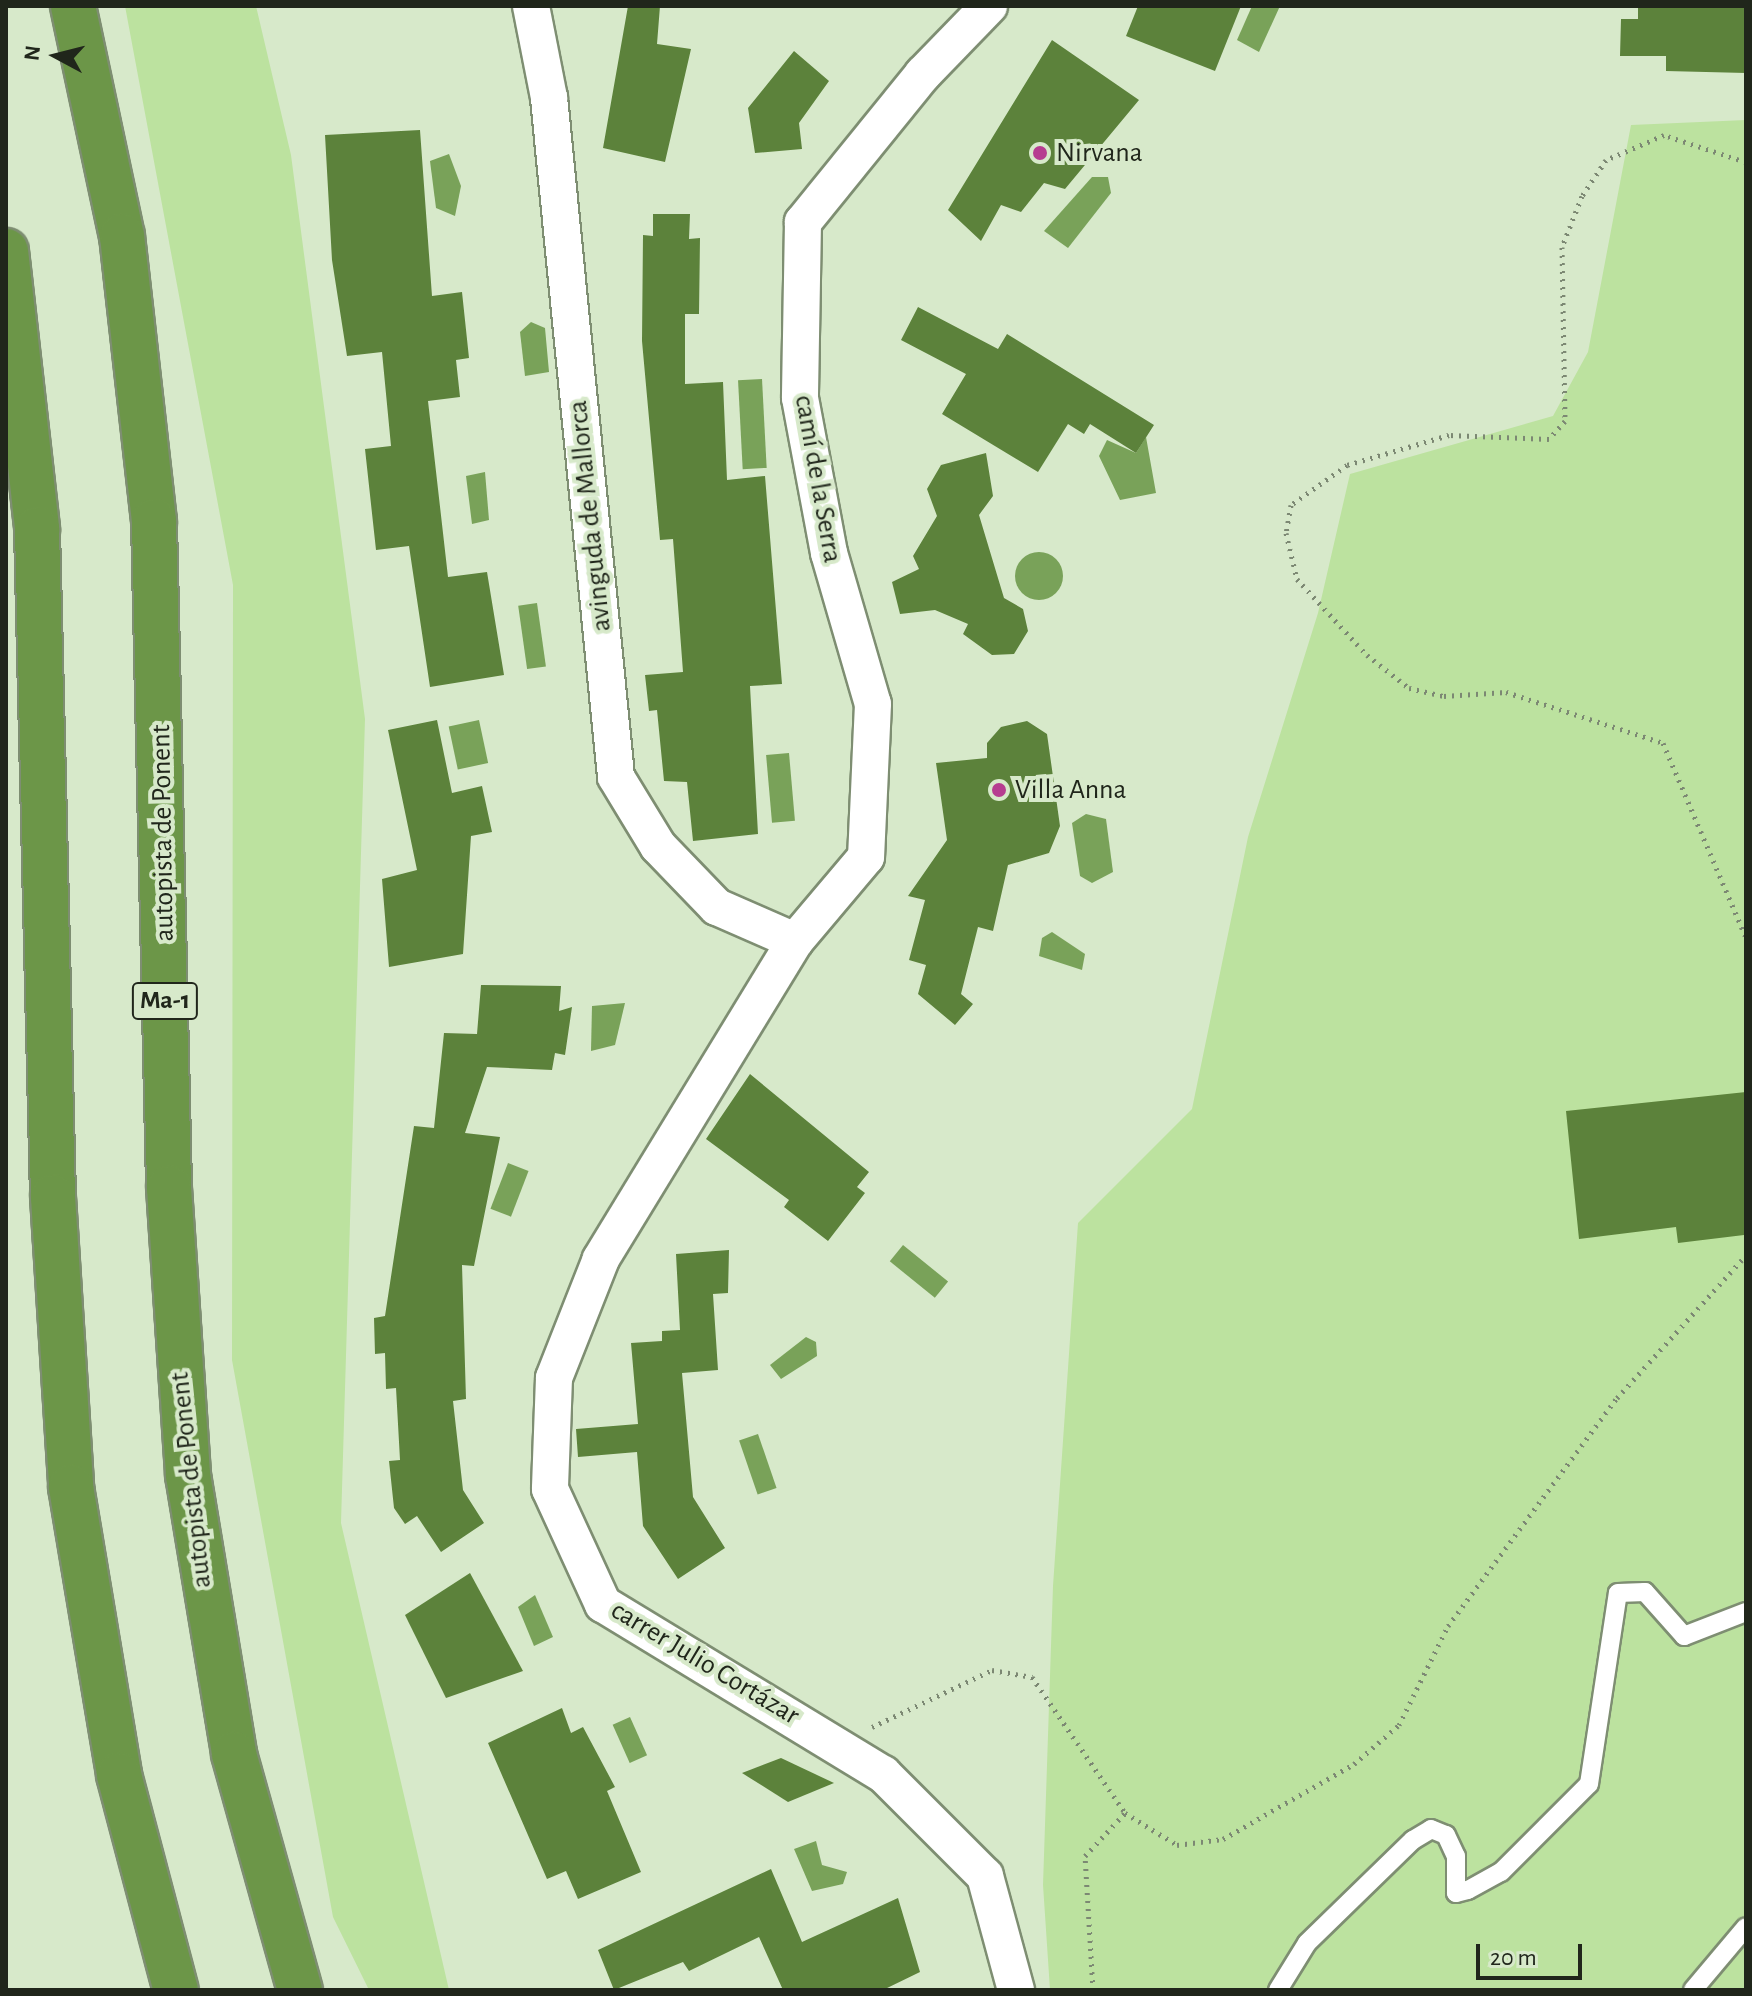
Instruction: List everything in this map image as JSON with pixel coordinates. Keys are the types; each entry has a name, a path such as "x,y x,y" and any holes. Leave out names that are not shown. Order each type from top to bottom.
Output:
{"highway":[{"name":"autopista de Ponent","path":"73,6 122,236 153,505 169,1188 188,1475 234,1754 300,1990"},
{"path":"6,251 37,529 53,1197 71,1487 119,1775 176,1990"}],"street":[{"name":"avinguda de Mallorca","path":"531,6 549,98 616,777 658,846 717,907 795,941"},
{"name":"camí de la Serra","path":"795,941 866,857 873,704 829,553 800,398 803,222 923,74 989,6"},
{"name":"carrer Julio Cortázar","path":"795,941 601,1259 554,1378 550,1489 603,1604 883,1774 985,1876 1016,1990"}],"lane":[{"path":"1278,1990 1307,1943 1413,1840 1431,1829 1446,1835 1456,1856 1456,1893 1468,1890 1501,1872 1589,1784 1618,1593 1645,1592 1684,1636 1746,1612"},
{"path":"1693,1990 1746,1927"}],"path":[{"path":"1746,162 1664,135 1606,160 1582,196 1562,247 1565,421 1549,439 1449,435 1347,465 1291,505 1286,533 1297,579 1367,655 1409,688 1444,696 1506,692 1663,743 1746,938"},
{"path":"837,1744 992,1670 1032,1677 1125,1813 1177,1845 1223,1839 1354,1764 1399,1725 1448,1626 1607,1411 1746,1255"},
{"path":"1093,1990 1085,1856 1125,1813"}],"shaded area":[{"path":"125,6 256,6 291,155 365,719 341,1523 449,1990 369,1990 333,1917 232,1360 233,585"},
{"path":"1252,6 1280,6 1259,52 1237,40"},
{"path":"1746,120 1746,1990 1050,1990 1043,1885 1053,1586 1078,1223 1192,1109 1248,837 1318,613 1350,474 1553,416 1588,352 1631,125"},
{"path":"449,154 461,186 455,216 436,208 430,161"},
{"path":"1092,177 1108,177 1111,193 1068,248 1044,231"},
{"path":"531,322 545,328 549,372 525,376 520,332"},
{"path":"762,379 767,468 743,469 738,380"},
{"path":"1146,437 1156,493 1120,500 1099,456 1107,440 1136,453"},
{"path":"485,472 489,520 472,524 466,476"},
{"path":"1039,552 1056,559 1063,576 1056,593 1039,600 1022,593 1015,576 1022,559"},
{"path":"537,603 546,666 527,669 518,606"},
{"path":"479,720 488,763 458,769 449,726"},
{"path":"789,753 795,821 772,823 766,755"},
{"path":"1086,814 1106,819 1113,872 1092,883 1080,876 1072,823"},
{"path":"1052,932 1085,954 1082,970 1039,956 1042,938"},
{"path":"625,1003 615,1045 591,1051 592,1006"},
{"path":"508,1163 529,1171 511,1217 490,1209"},
{"path":"903,1245 948,1282 935,1298 890,1261"},
{"path":"806,1337 816,1342 817,1356 781,1379 770,1365"},
{"path":"758,1434 777,1488 758,1494 739,1441"},
{"path":"535,1595 553,1637 534,1646 518,1607"},
{"path":"630,1717 647,1755 630,1763 613,1725"},
{"path":"816,1841 822,1865 847,1872 843,1884 812,1891 794,1849"}],"building":[{"path":"628,6 660,6 657,44 691,49 665,162 603,148"},
{"path":"1138,6 1241,6 1215,71 1126,36"},
{"path":"1638,6 1746,6 1746,73 1666,71 1666,56 1620,56 1621,19 1638,19"},
{"name":"Nirvana","path":"1052,40 1139,100 1065,189 1044,183 1021,212 1001,205 981,241 948,210"},
{"path":"794,51 829,81 799,123 802,149 755,153 748,108"},
{"path":"420,130 432,296 462,292 469,358 456,360 460,397 428,401 448,577 487,572 504,675 430,687 409,546 376,550 365,449 391,446 382,352 347,356 332,260 325,135"},
{"path":"653,214 690,214 689,239 700,238 699,314 685,314 685,384 723,382 727,480 765,476 782,684 750,686 758,834 693,841 687,782 664,781 657,710 649,711 645,675 683,672 673,539 660,540 642,341 643,235 653,236"},
{"path":"918,307 998,349 1007,334 1154,425 1136,453 1090,424 1084,434 1068,424 1038,472 942,414 966,374 901,340"},
{"path":"986,453 993,496 979,515 1004,598 1023,609 1028,631 1014,654 992,655 963,634 968,624 935,610 900,614 892,582 919,569 913,556 937,516 927,489 941,465"},
{"path":"437,720 452,793 482,786 492,832 471,836 463,954 389,967 382,879 417,870 388,730"},
{"path":"1027,721 1047,734 1060,826 1049,853 1008,865 993,931 978,927 961,994 973,1004 955,1025 918,994 926,965 909,960 925,900 908,896 947,840 936,763 987,758 987,743 1001,727"},
{"path":"481,985 561,986 559,1011 572,1007 565,1055 555,1053 552,1070 487,1067 465,1133 500,1137 474,1266 462,1265 466,1399 453,1401 463,1490 484,1523 441,1552 417,1516 405,1524 394,1508 389,1461 400,1460 396,1388 386,1389 385,1353 375,1354 374,1318 385,1316 414,1126 434,1128 444,1033 477,1034"},
{"path":"750,1074 869,1172 857,1187 865,1193 828,1241 784,1207 789,1200 706,1139"},
{"path":"1746,1092 1744,1235 1678,1243 1676,1227 1579,1239 1566,1111"},
{"path":"729,1250 728,1293 713,1294 718,1370 682,1373 693,1497 725,1548 678,1579 643,1526 637,1452 578,1457 576,1429 638,1424 631,1343 662,1341 662,1331 680,1330 676,1254"},
{"path":"470,1573 523,1671 446,1698 405,1615"},
{"path":"562,1708 571,1733 583,1727 615,1787 607,1791 641,1872 578,1899 566,1871 547,1879 488,1743"},
{"path":"781,1758 834,1783 788,1802 742,1773"},
{"path":"771,1869 802,1942 898,1898 920,1972 883,1990 783,1990 759,1937 689,1971 683,1962 614,1990 598,1950"}],"place":[{"name":"Nirvana","path":"1040,153"},
{"name":"Villa Anna","path":"999,790"}]}
